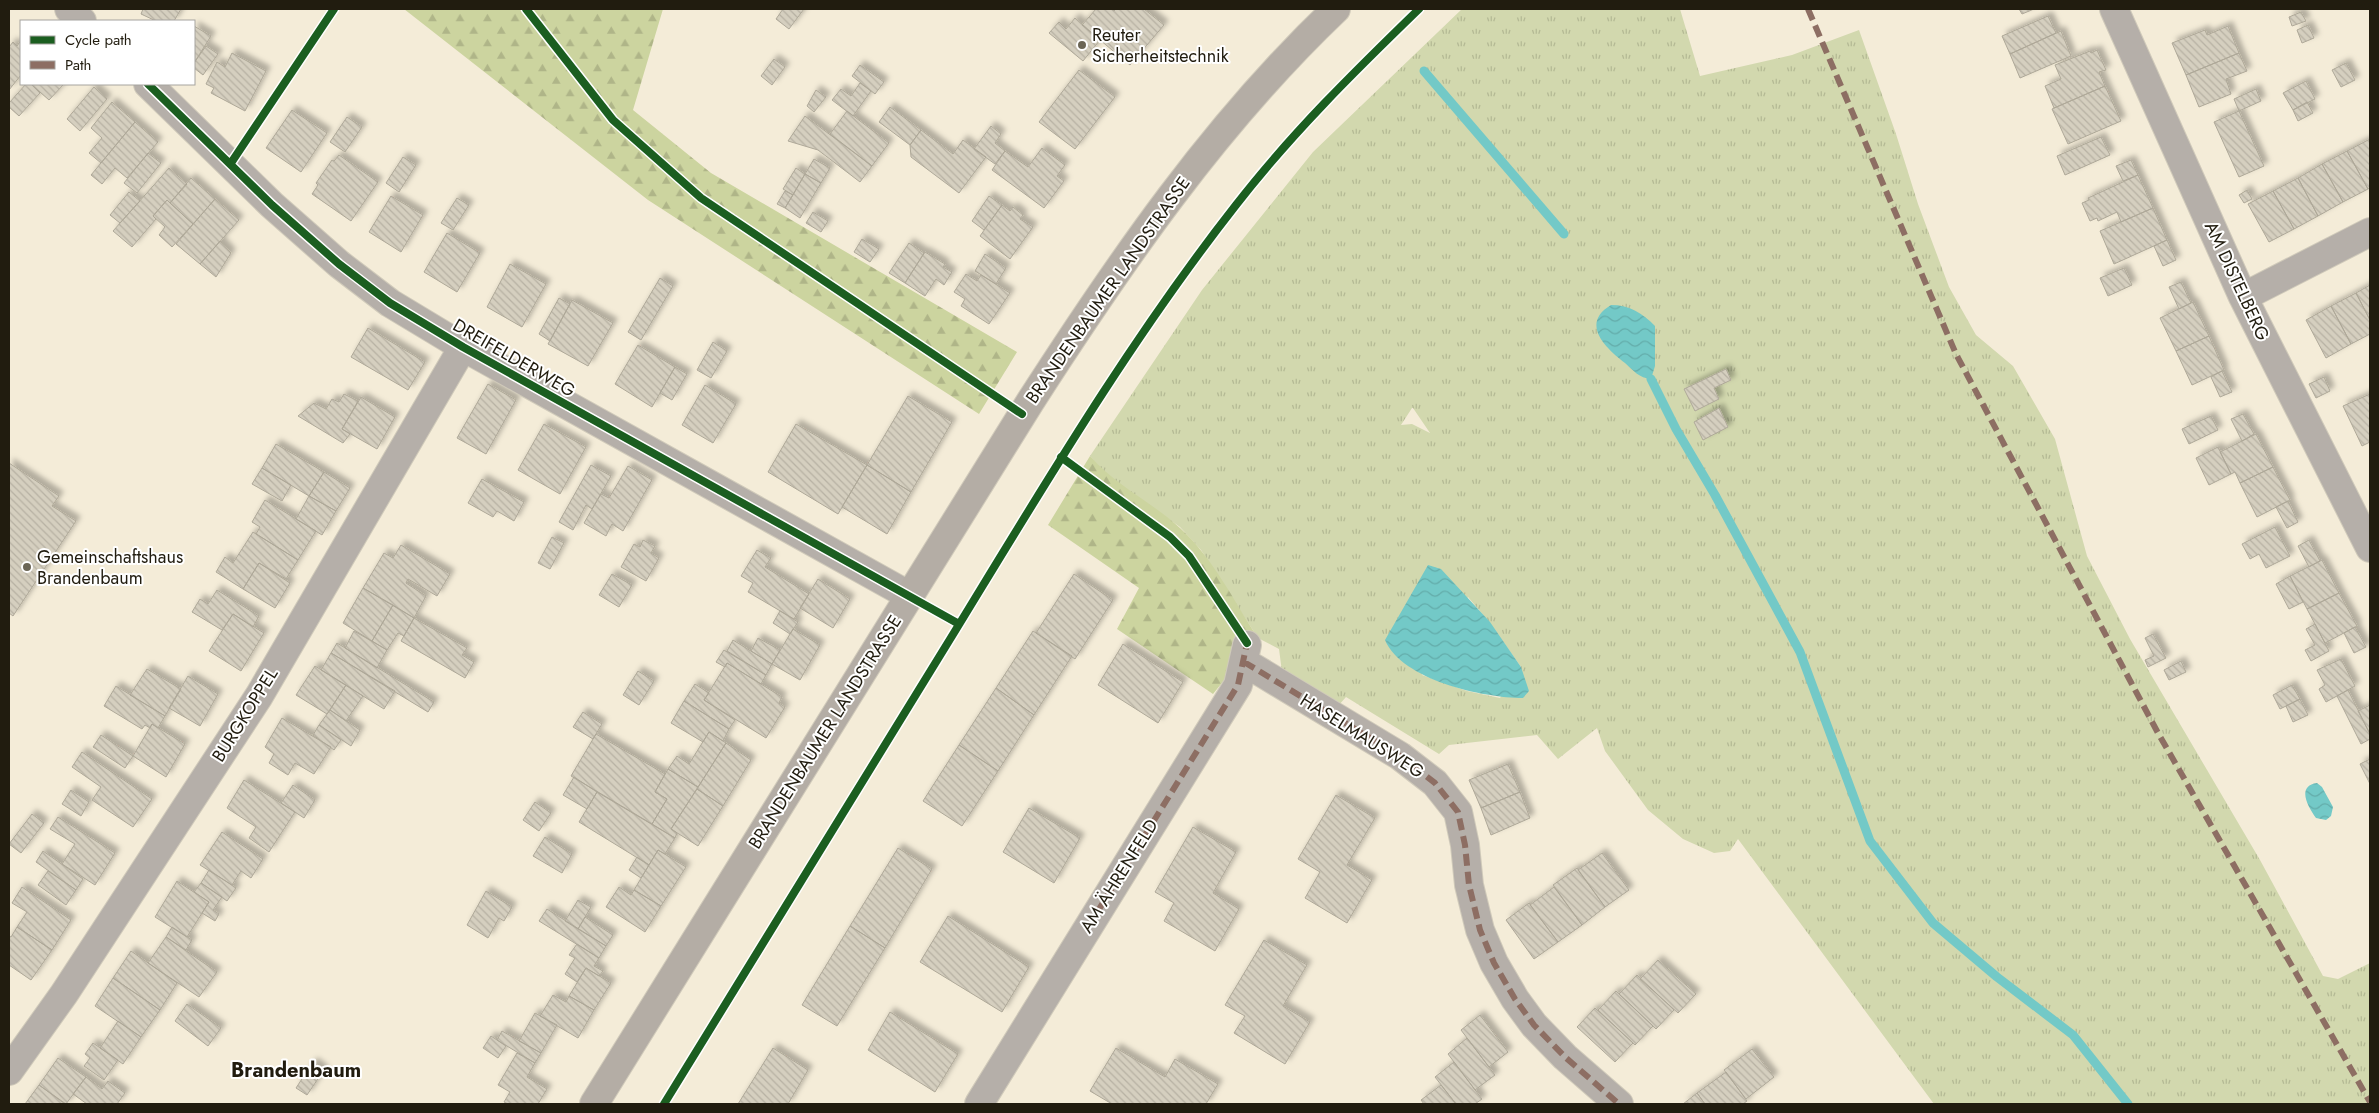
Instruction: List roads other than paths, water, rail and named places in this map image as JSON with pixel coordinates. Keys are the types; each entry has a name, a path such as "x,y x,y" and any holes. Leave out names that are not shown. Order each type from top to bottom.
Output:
{"main road":[{"name":"BRANDENBAUMER LANDSTRASSE","path":"594,1104 1030,402 1144,232 1249,101 1336,9"}],"street":[{"path":"69,9 81,20"},
{"name":"AM DISTELBERG","path":"2114,9 2242,297 2370,548"},
{"name":"DREIFELDERWEG","path":"149,85 272,205 339,264 390,303 463,347 910,596"},
{"path":"2242,297 2370,232"},
{"name":"BURGKOPPEL","path":"9,1072 64,994 259,696 463,347"},
{"name":"AM ÄHRENFELD","path":"979,1104 1238,685 1246,652"},
{"name":"HASELMAUSWEG","path":"1246,652 1400,756 1435,782 1458,812 1465,845 1469,884 1480,930 1498,971 1534,1025 1565,1057 1619,1104"}],"water":[{"path":"1611,305 1624,306 1635,311 1655,326 1655,366 1651,379 1640,376 1611,351 1599,336 1597,320 1602,312"},
{"path":"1428,565 1441,569 1490,622 1521,667 1529,691 1523,698 1487,695 1445,684 1408,666 1394,654 1385,640"},
{"path":"2317,783 2322,787 2333,807 2331,816 2326,820 2316,818 2307,803 2305,792 2307,788"}],"waterway":[{"path":"1424,71 1564,234"},
{"path":"1651,379 1676,429 1715,495 1800,652 1870,841 1933,923 1997,977 2073,1035 2128,1104"}],"place":[{"name":"Reuter Sicherheitstechnik","path":"1082,45"},
{"name":"Gemeinschaftshaus Brandenbaum","path":"27,567"}],"district":[{"name":"Brandenbaum","path":"296,1070"}]}
